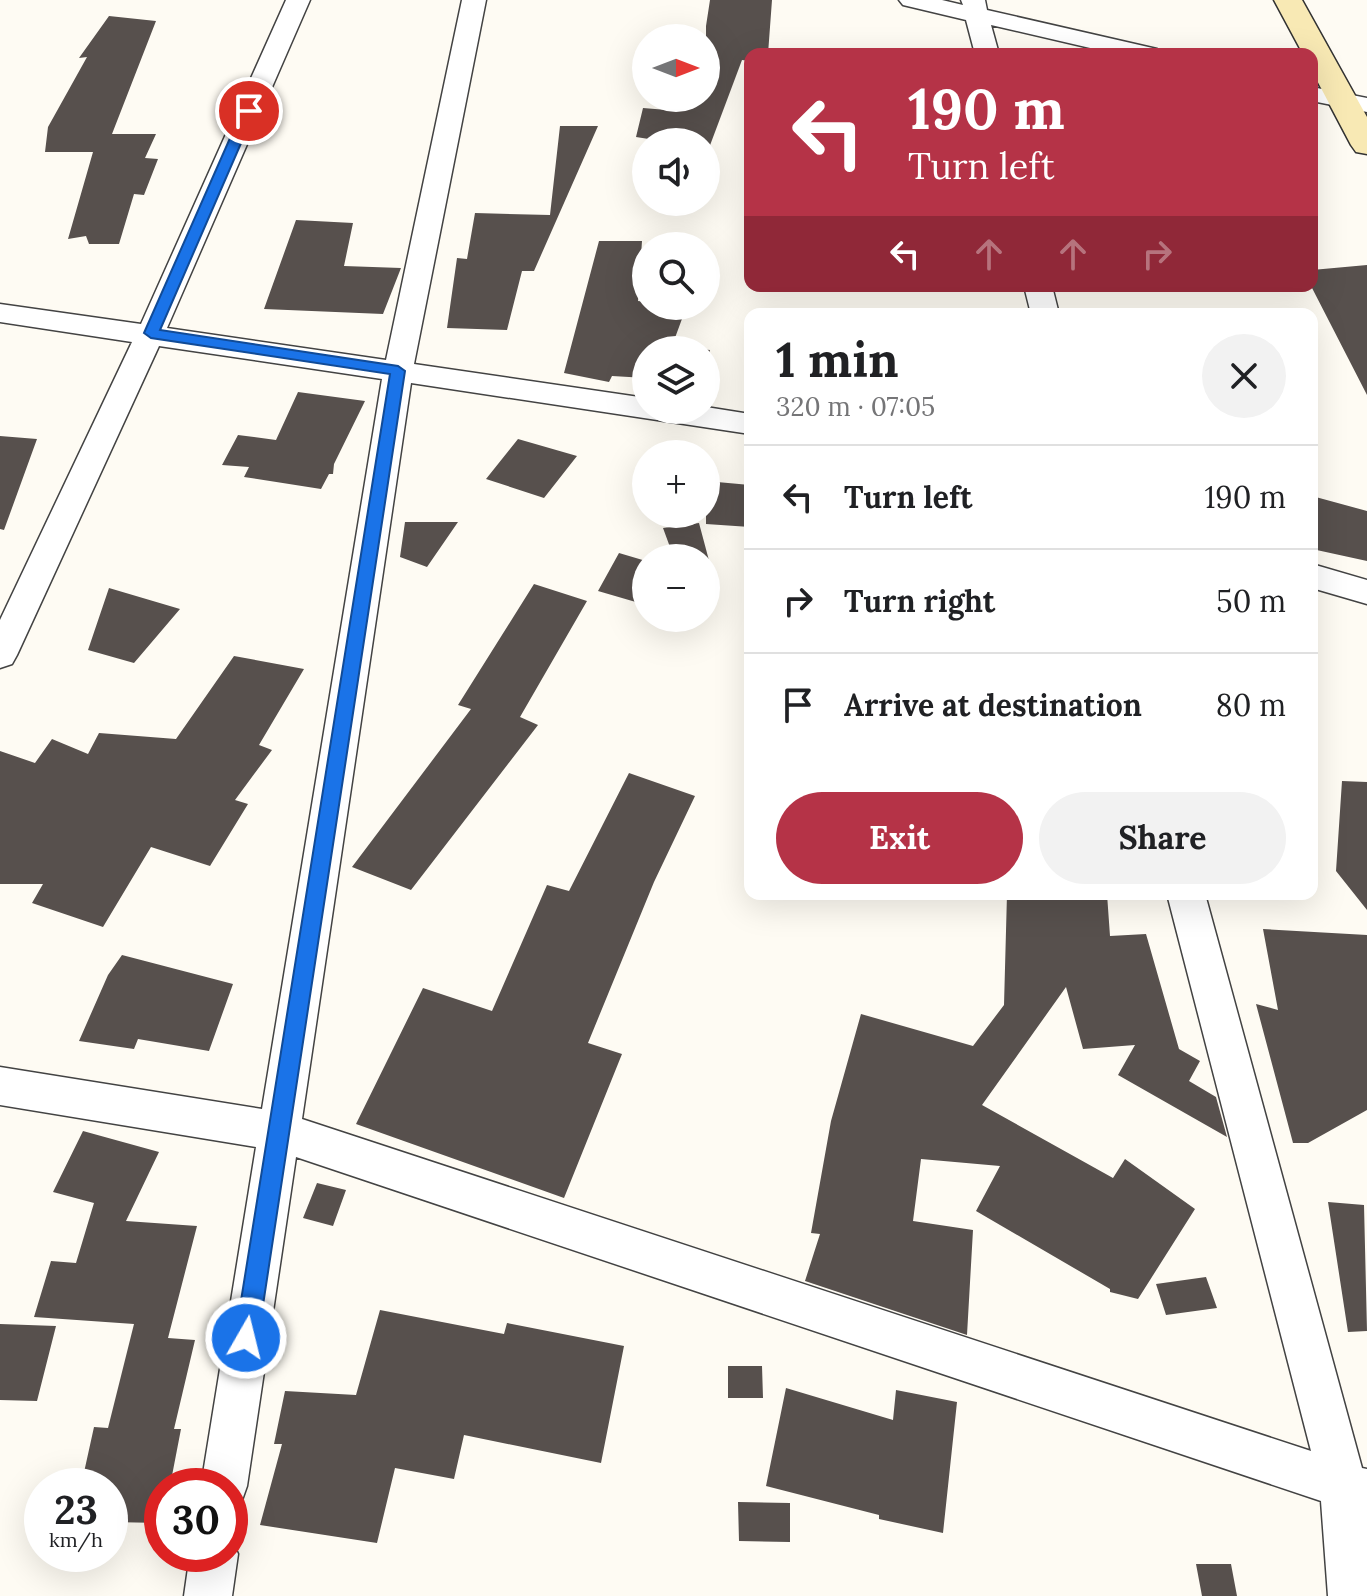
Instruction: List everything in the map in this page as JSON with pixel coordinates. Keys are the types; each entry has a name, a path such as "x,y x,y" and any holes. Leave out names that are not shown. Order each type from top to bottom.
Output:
{"street":[{"path":"0,655 151,333 298,0"},
{"path":"227,1468 398,371 474,0"},
{"path":"911,0 975,6 1126,48"},
{"path":"1288,0 1313,48"},
{"path":"975,6 986,48"},
{"path":"1318,58 1367,145"},
{"path":"0,313 632,406"},
{"path":"720,419 744,423"},
{"path":"1318,578 1367,592"},
{"path":"1188,900 1356,1490 1352,1596"},
{"path":"0,1086 277,1131 1356,1490"},
{"path":"208,1596 211,1572"}],"building":[{"path":"710,0 772,0 768,48 744,48 744,60 716,128 638,128 642,112 720,112 720,24 706,24"},
{"path":"109,16 156,21 112,134 156,134 145,158 158,159 144,195 134,194 119,244 89,244 86,236 68,239 93,152 45,152 48,127 87,57 79,58"},
{"path":"560,126 598,126 534,271 522,271 507,330 447,328 457,258 467,259 475,213 550,215"},
{"path":"296,220 353,223 344,266 401,268 383,314 264,309"},
{"path":"599,241 632,241 632,320 682,320 676,336 632,336 632,377 612,376 609,382 564,373"},
{"path":"1367,265 1367,395 1314,292 1318,292 1318,269"},
{"path":"298,392 365,401 334,464 333,474 329,474 321,489 244,477 249,467 222,465 238,435 276,440"},
{"path":"0,436 37,439 4,530 0,529"},
{"path":"518,439 577,456 544,498 486,479"},
{"path":"720,482 744,484 744,527 720,525"},
{"path":"1318,498 1367,511 1367,561 1318,550"},
{"path":"405,522 458,522 427,567 400,557"},
{"path":"663,528 700,528 705,544 669,544"},
{"path":"619,553 632,557 632,601 598,591"},
{"path":"534,584 587,601 520,717 538,725 411,890 352,867 471,709 458,705"},
{"path":"109,588 180,609 134,663 88,650"},
{"path":"234,656 304,669 259,745 272,750 235,800 248,804 210,866 151,847 103,927 32,903 43,884 0,884 0,751 35,763 52,739 88,754 99,733 176,739"},
{"path":"629,773 695,796 654,882 588,1043 622,1054 564,1198 356,1124 423,988 492,1011 547,885 569,891"},
{"path":"1342,781 1367,782 1367,910 1336,871"},
{"path":"1007,900 1107,900 1110,936 1146,934 1179,1049 1200,1061 1189,1081 1216,1097 1227,1137 1118,1075 1135,1045 1083,1049 1066,987 982,1105 1113,1178 1125,1159 1195,1209 1138,1299 1110,1292 1110,1289 976,1211 1000,1166 921,1159 913,1221 973,1230 967,1335 805,1281 820,1234 811,1233 831,1121 861,1014 973,1046 1004,1005"},
{"path":"1263,929 1367,935 1367,1110 1308,1143 1293,1143 1256,1004 1278,1010"},
{"path":"122,955 233,984 209,1051 138,1039 134,1049 79,1041 108,975"},
{"path":"83,1131 159,1152 126,1221 197,1226 168,1338 195,1340 174,1429 181,1429 173,1468 144,1468 144,1523 128,1522 128,1468 85,1468 94,1427 108,1428 134,1324 34,1317 51,1261 76,1263 94,1203 53,1192"},
{"path":"317,1183 346,1190 333,1226 303,1218"},
{"path":"1328,1202 1364,1205 1367,1331 1348,1332"},
{"path":"1206,1277 1217,1308 1166,1315 1156,1284"},
{"path":"380,1310 504,1334 507,1323 624,1346 601,1463 464,1435 454,1479 395,1468 377,1543 260,1525 282,1444 274,1444 285,1391 356,1395"},
{"path":"0,1324 56,1326 37,1401 0,1400"},
{"path":"728,1366 762,1366 763,1398 728,1398"},
{"path":"786,1388 893,1420 896,1390 957,1402 943,1533 879,1519 879,1515 766,1486"},
{"path":"738,1502 790,1503 790,1542 739,1541"},
{"path":"1196,1564 1231,1564 1237,1596 1202,1596"}],"route":[{"path":"246,1338 398,371 151,333 249,111"}]}
